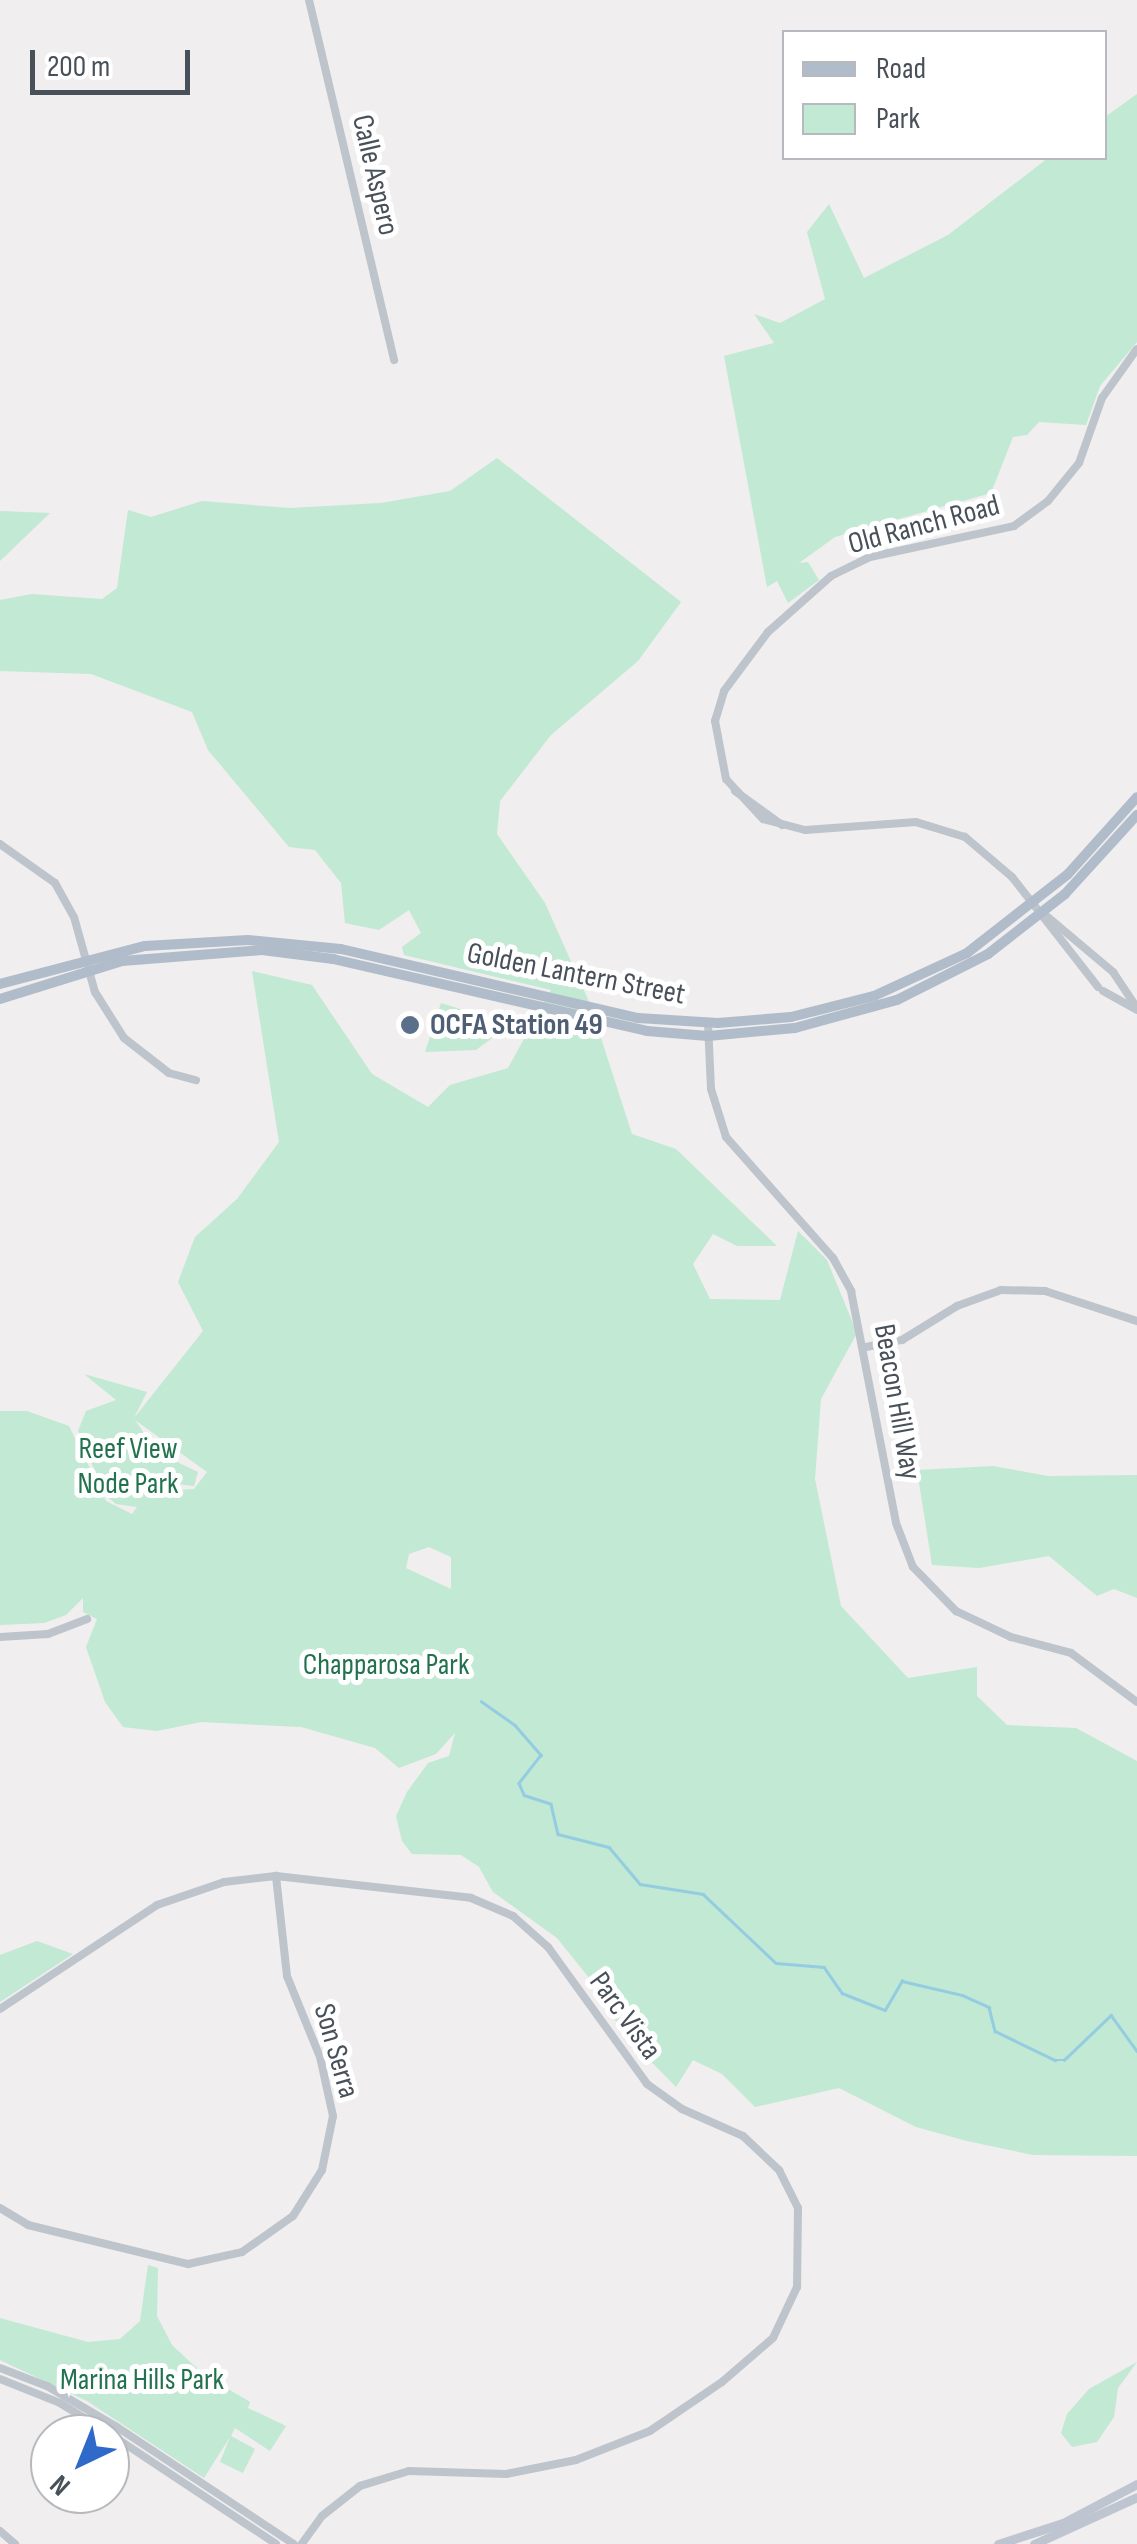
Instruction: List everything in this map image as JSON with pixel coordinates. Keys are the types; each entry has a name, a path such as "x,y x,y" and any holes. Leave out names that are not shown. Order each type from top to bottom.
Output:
{"main road":[{"name":"Golden Lantern Street","path":"0,984 170,942 303,944 595,1010 708,1022 791,1017 874,996 967,953 1039,909 1137,796"},
{"name":"Golden Lantern Street","path":"0,999 87,963 162,954 285,952 596,1022 708,1036 812,1025 897,1000 966,968 1039,909 1137,815"},
{"path":"998,2544 1063,2523 1137,2484"},
{"path":"1034,2544 1137,2497"}],"street":[{"name":"Calle Aspero","path":"309,0 394,360"},
{"name":"Old Ranch Road","path":"1039,909 984,849 936,826 897,822 805,830 782,824 735,791 714,742 718,707 768,632 795,604 851,565 910,547 983,536 1014,526 1048,501 1079,463 1102,398 1137,348"},
{"path":"0,844 54,883 101,1004 124,1038 169,1073 196,1080"},
{"path":"1039,909 1100,988 1137,1009"},
{"path":"1039,909 1113,972 1137,1009"},
{"name":"Beacon Hill Way","path":"708,1022 711,1089 726,1137 833,1258 851,1291 866,1347 898,1533 924,1581 975,1622 1071,1653 1137,1702"},
{"path":"866,1347 902,1340 957,1306 1001,1290 1045,1292 1137,1321"},
{"path":"0,1637 48,1634 87,1619"},
{"name":"Parc Vista","path":"0,2009 157,1906 207,1886 276,1876 471,1898 513,1916 548,1947 648,2084 682,2108 743,2136 779,2170 798,2208 801,2256 790,2308 772,2338 650,2431 576,2460 506,2474 409,2471 360,2486 322,2516 302,2544"},
{"name":"Son Serra","path":"0,2208 28,2225 188,2264 242,2252 293,2216 322,2170 332,2116 320,2058 288,1976 276,1876"},
{"path":"0,2368 46,2386 117,2427 294,2544"},
{"path":"0,2378 78,2414"},
{"path":"130,2447 276,2544"},
{"path":"0,2531 15,2544"}],"green space":[{"path":"1137,94 1137,342 1100,386 1086,425 1039,422 1027,435 1013,437 991,493 835,537 799,563 808,562 819,580 788,603 777,581 767,587 724,356 774,343 754,314 780,323 825,299 807,232 829,204 864,278 948,235 1045,160 1107,160 1107,116"},
{"path":"497,458 681,602 638,661 551,735 500,801 497,834 545,903 590,1004 632,1134 676,1149 777,1246 737,1246 713,1234 693,1264 710,1299 780,1300 798,1231 827,1260 857,1333 821,1399 815,1479 841,1606 908,1678 977,1667 977,1696 1007,1725 1076,1728 1137,1761 1137,2156 1033,2155 967,2141 916,2127 839,2088 755,2107 722,2074 693,2060 676,2087 622,2032 594,1984 557,1938 493,1892 479,1867 461,1855 412,1854 402,1841 396,1816 407,1792 428,1763 449,1756 455,1733 436,1754 399,1768 375,1748 301,1727 201,1722 157,1731 123,1727 105,1702 86,1647 97,1619 83,1612 83,1598 66,1615 44,1623 0,1625 0,1411 27,1411 69,1426 106,1501 132,1514 137,1507 116,1504 105,1495 78,1431 86,1411 116,1400 84,1374 147,1392 134,1418 203,1331 178,1282 195,1237 237,1199 279,1142 252,971 312,985 372,1074 428,1107 450,1085 508,1068 551,990 404,955 402,947 421,933 409,910 379,930 345,923 341,883 315,850 289,847 208,750 192,712 91,674 0,671 0,600 32,594 102,599 117,588 128,510 151,517 202,501 290,508 381,503 450,491","holes":["135,1420 207,1472 194,1489 151,1492 170,1483 194,1486 198,1472 158,1453","429,1547 451,1557 451,1589 406,1568 409,1554"]},
{"path":"0,511 50,513 0,561"},
{"path":"441,1003 502,1022 499,1033 476,1050 425,1052"},
{"path":"993,1466 1048,1476 1137,1475 1137,1598 1114,1589 1097,1596 1049,1556 979,1568 932,1565 917,1470"},
{"path":"37,1941 73,1954 0,2002 0,1955"},
{"name":"Marina Hills Park","path":"148,2265 158,2268 157,2316 172,2345 203,2374 250,2402 248,2408 286,2426 270,2451 235,2428 231,2436 255,2449 243,2473 220,2462 230,2437 204,2478 130,2429 130,2414 107,2414 0,2360 0,2318 88,2342 120,2339 140,2321"},
{"path":"1137,2362 1118,2388 1114,2417 1097,2442 1072,2447 1061,2433 1067,2414 1089,2389"}],"waterway":[{"path":"481,1701 515,1725 541,1755 519,1783 524,1795 551,1804 558,1834 609,1847 640,1884 703,1894 776,1963 824,1967 842,1993 885,2010 902,1981 962,1995 989,2007 995,2031 1055,2060 1064,2060 1111,2015 1137,2051"}],"place":[{"name":"OCFA Station 49","path":"410,1025"}],"park label":[{"name":"Reef View Node Park","path":"128,1466"},
{"name":"Chapparosa Park","path":"386,1665"}]}
